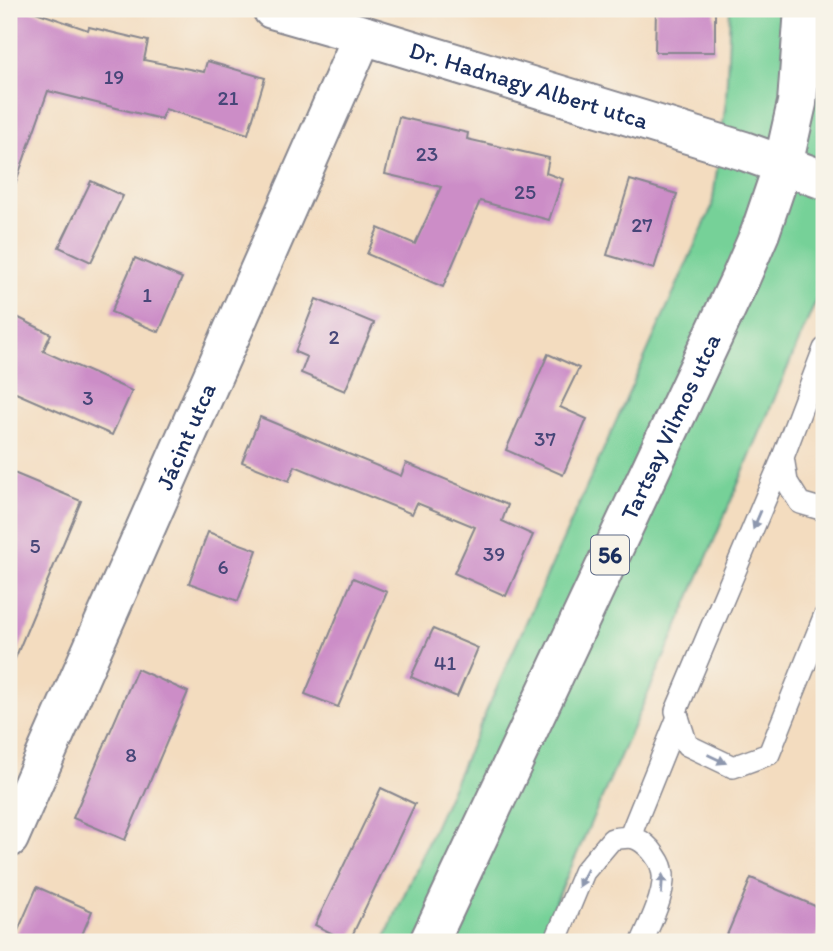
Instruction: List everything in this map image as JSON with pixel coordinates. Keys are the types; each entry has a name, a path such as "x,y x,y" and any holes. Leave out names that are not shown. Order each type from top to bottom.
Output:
{"street":[{"name":"Dr. Hadnagy Albert utca","path":"272,9 744,151 824,180"},
{"name":"Tartsay Vilmos utca","path":"429,942 760,233 783,165 797,103 804,9"},
{"name":"Jácint utca","path":"9,838 363,35"}],"lane":[{"path":"824,349 783,457 676,711 687,745 733,767 769,754 824,617"},
{"path":"783,457 787,482 800,503 824,509"},
{"path":"630,836 678,717"},
{"path":"555,942 584,872 612,839 630,836 642,840 663,869 662,895 642,942"}],"green space":[{"path":"730,9 824,9 824,282 676,630 538,942 383,942 712,207 726,101"}],"building":[{"path":"9,9 27,9 88,30 89,27 148,41 144,60 204,72 207,61 265,78 248,134 165,109 161,119 48,91 13,190 9,190"},
{"path":"656,9 715,9 715,52 655,52"},
{"path":"399,117 468,133 467,139 549,158 546,173 563,179 549,220 480,201 443,287 367,254 378,228 415,244 441,187 385,174"},
{"path":"630,180 677,194 654,269 607,255"},
{"path":"91,181 123,196 91,262 59,247"},
{"path":"135,258 182,278 159,332 111,312"},
{"path":"316,299 374,323 345,391 301,373 307,357 295,352"},
{"path":"9,313 51,334 43,351 132,391 112,435 9,390"},
{"path":"548,354 579,368 560,407 587,419 563,475 506,450"},
{"path":"260,417 401,476 406,463 508,505 502,521 533,535 506,596 454,573 475,527 417,503 412,514 295,466 289,481 242,462"},
{"path":"9,471 81,501 9,673"},
{"path":"208,532 257,550 238,601 189,583"},
{"path":"353,578 387,592 338,707 305,694"},
{"path":"433,629 478,648 457,697 411,677"},
{"path":"137,669 188,692 125,840 73,818"},
{"path":"381,788 415,804 349,942 315,925"},
{"path":"751,878 824,910 824,921 815,942 724,942"},
{"path":"37,887 92,911 79,942 13,942"}]}
